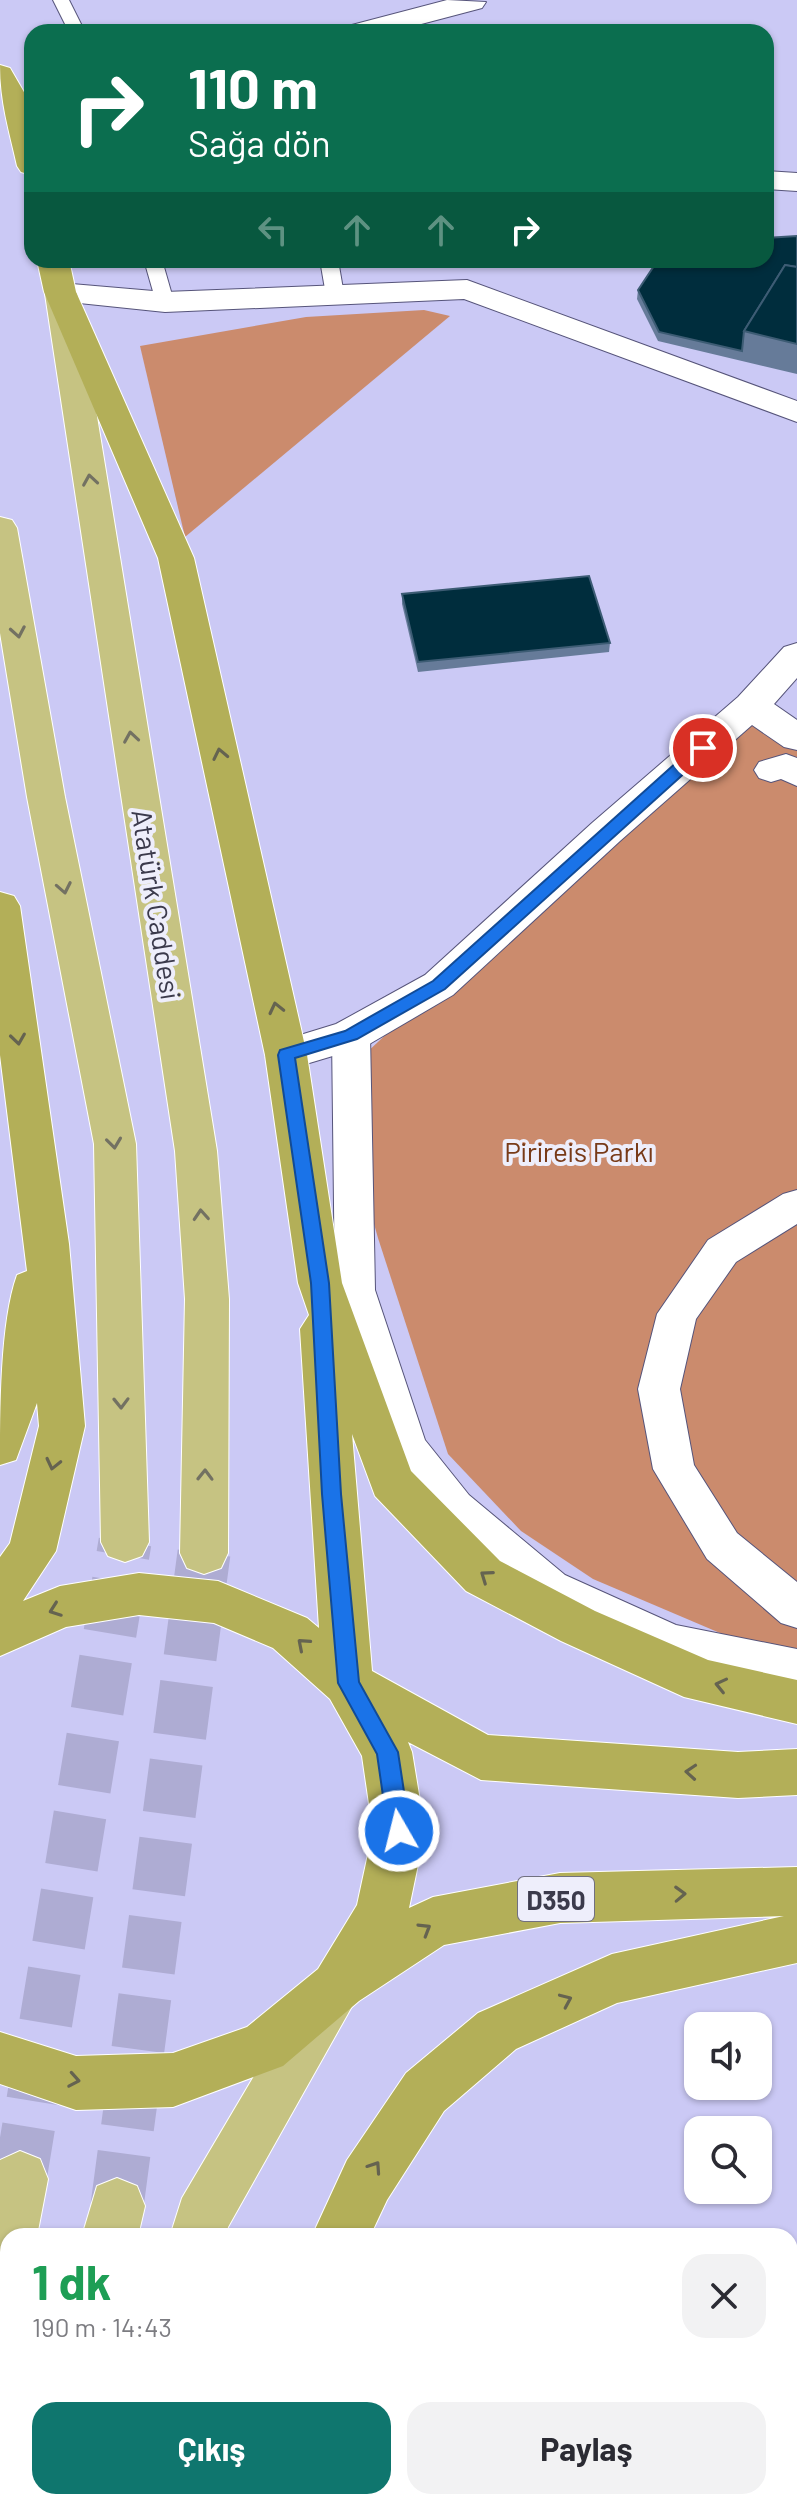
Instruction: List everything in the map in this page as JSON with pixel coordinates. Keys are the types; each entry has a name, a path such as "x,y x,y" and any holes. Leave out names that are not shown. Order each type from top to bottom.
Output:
{"highway":[{"path":"0,74 24,107"},
{"path":"0,2058 76,2083 173,2080 264,2047 337,1987 382,1913 399,1831 387,1752 348,1683 332,1494 320,1283 286,1055 176,558 57,276"},
{"path":"0,906 43,1218 62,1426 32,1551 0,1594"},
{"path":"0,1446 17,1395 43,1218"},
{"path":"320,1283 392,1482 483,1576 578,1626 702,1681 797,1702"},
{"path":"0,1635 60,1607 139,1594 218,1602 290,1633 348,1683 481,1757 738,1775 797,1772"},
{"name":"D350","path":"337,1987 433,1922 560,1898 797,1891"},
{"path":"344,2228 367,2180 425,2092 497,2031 612,1979 797,1938"}],"main road":[{"name":"Atatürk Caddesi","path":"57,276 196,1151 207,1299 204,1553"},
{"path":"0,528 46,797 115,1144 125,1542"},
{"path":"200,2228 202,2218 337,1987"},
{"path":"10,2228 20,2179"}],"street":[{"path":"387,24 472,1 473,24"},
{"path":"774,181 797,182"},
{"path":"57,276 165,302 335,295 473,275 797,412"},
{"path":"286,1055 351,1035 439,985 606,832 751,706 797,655"},
{"path":"751,706 797,738"},
{"path":"351,1035 355,1290 407,1448 454,1508 549,1588 671,1643 797,1669"},
{"path":"797,1205 722,1251 677,1314 659,1389 674,1469 722,1546 797,1609"}],"lane":[{"path":"61,0 73,24"},
{"path":"155,268 165,302"},
{"path":"330,268 335,295"}],"green space":[{"path":"424,310 450,316 185,537 140,346 306,317"},
{"name":"Pirireis Parkı","path":"751,706 797,738 797,1654 727,1636 593,1579 521,1531 448,1454 378,1238 334,1083"}],"building":[{"path":"797,236 797,267 785,265 744,331 742,351 659,332 638,290 653,268 774,268 774,237"},
{"path":"785,265 797,267 797,344 744,331"},
{"path":"589,576 610,643 418,662 402,594"}],"tunnel":[{"path":"20,2179 125,1542"},
{"path":"117,2206 204,1553"}],"route":[{"path":"399,1831 387,1752 348,1683 332,1494 320,1283 286,1055 351,1035 439,985 703,748"}]}
